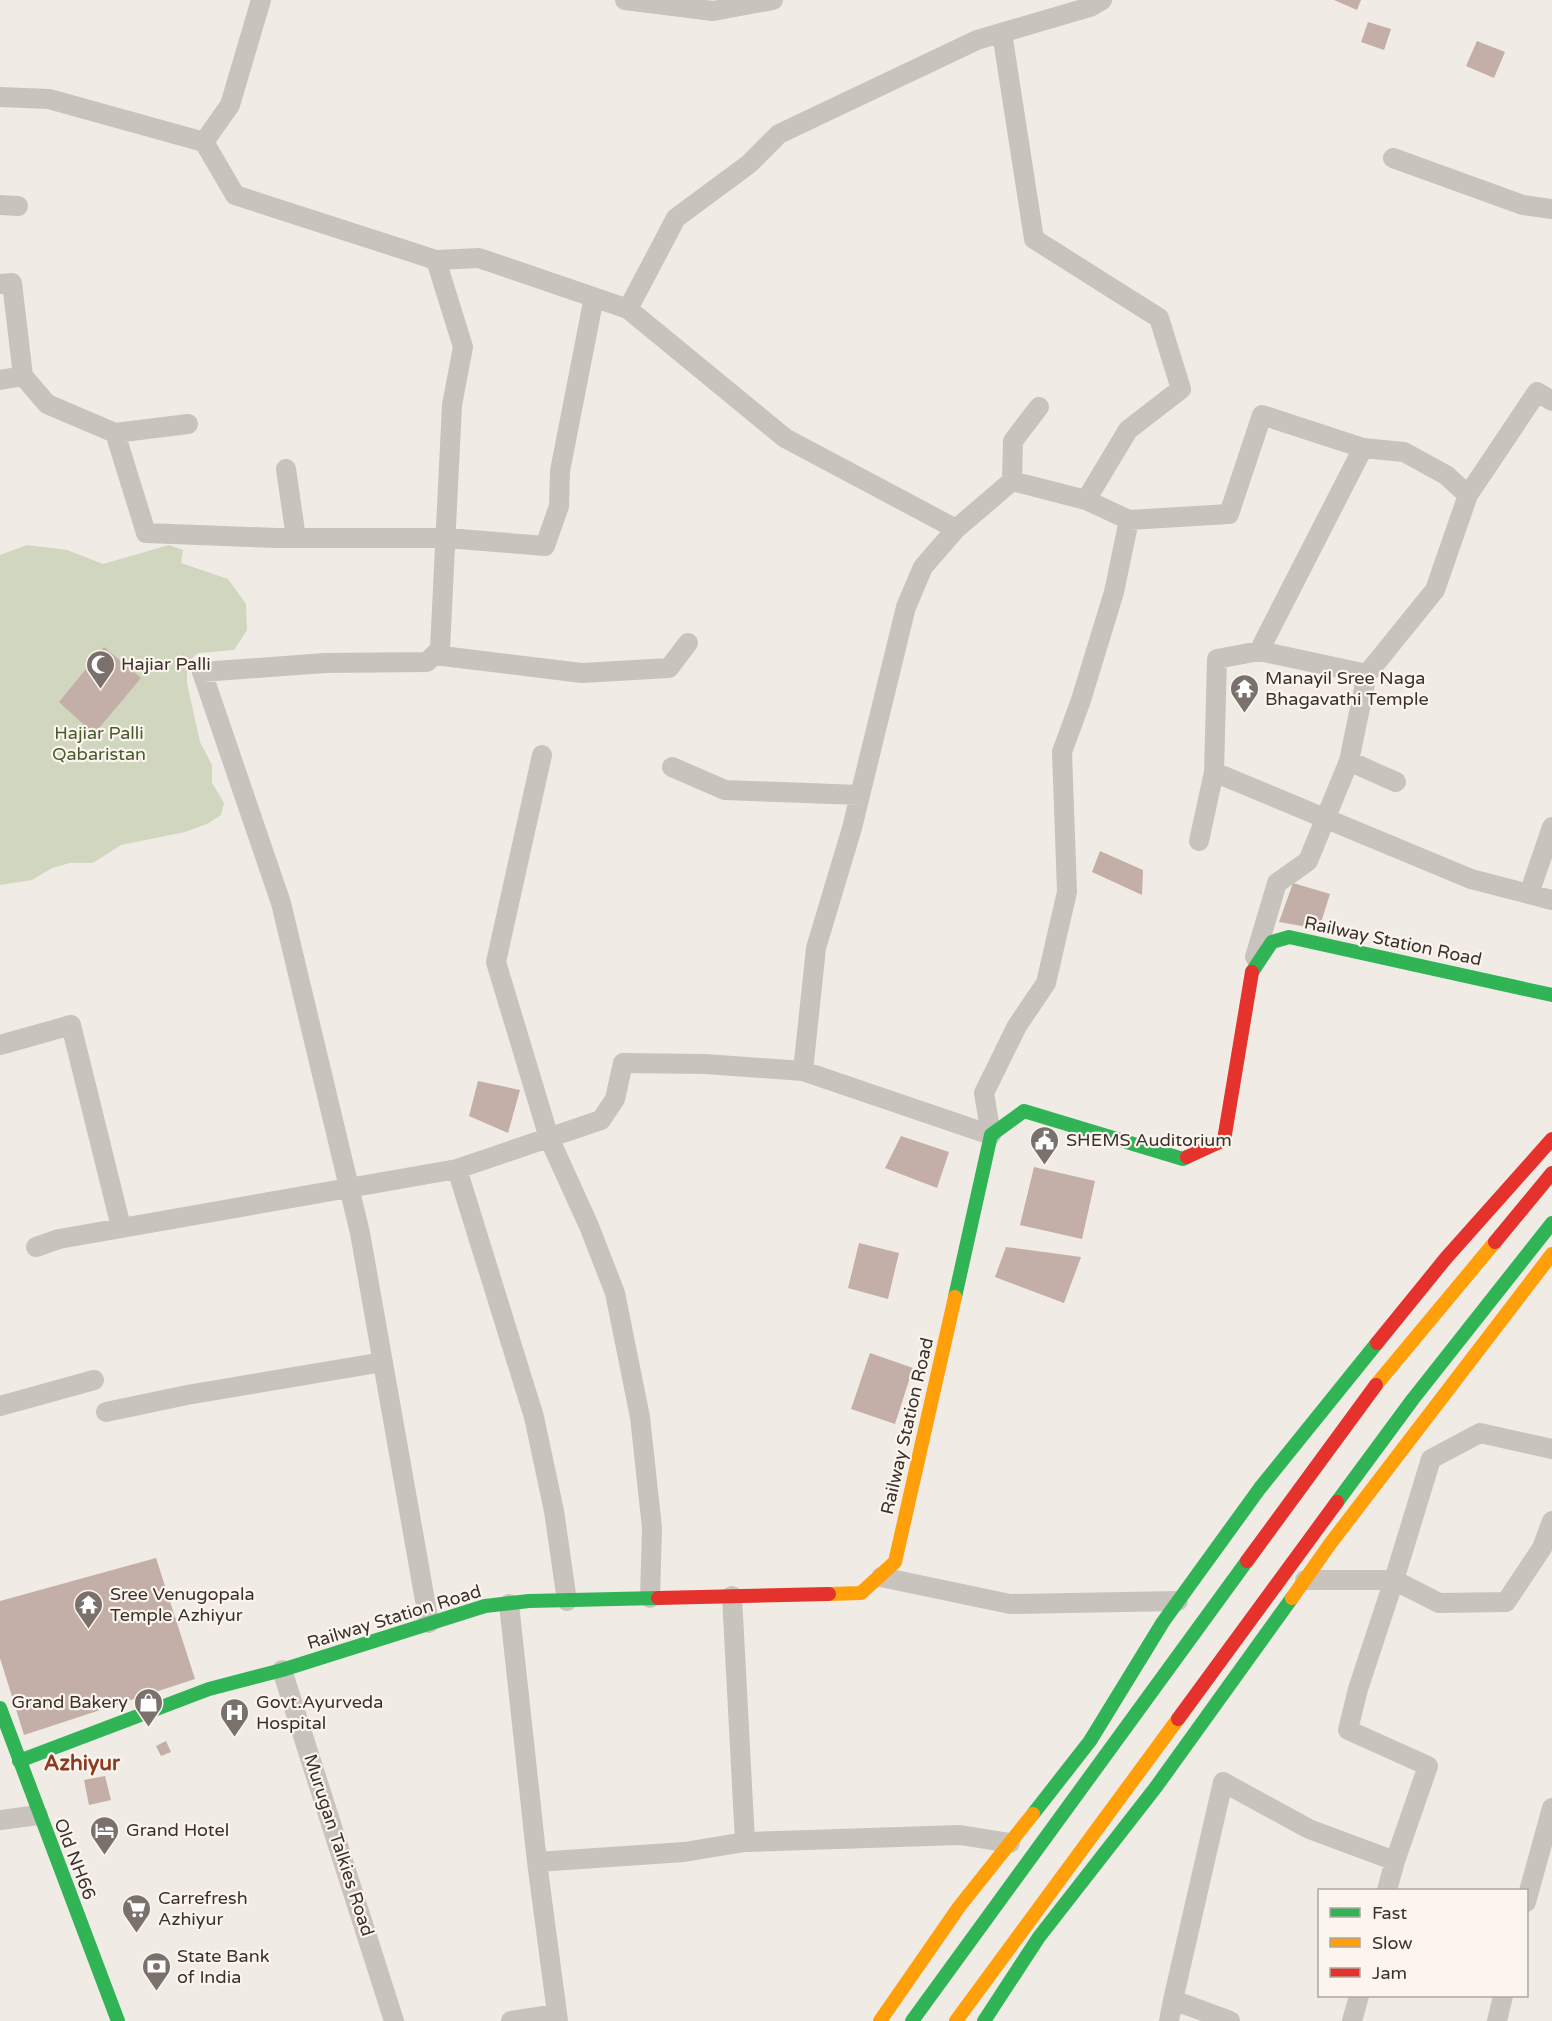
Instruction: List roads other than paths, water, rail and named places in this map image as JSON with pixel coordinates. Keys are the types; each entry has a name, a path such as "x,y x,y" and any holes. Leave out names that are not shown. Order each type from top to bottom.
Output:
{"main road":[{"name":"Railway Station Road","path":"20,1761 209,1689 282,1670 485,1606 567,1600 861,1593 895,1562 991,1135 1024,1111 1183,1159 1224,1140 1251,974 1272,942 1289,937 1552,995"},
{"path":"880,2021 959,1907 1090,1741 1178,1601 1260,1488 1446,1258 1552,1139"},
{"path":"912,2021 1370,1392 1552,1173"},
{"path":"956,2021 1413,1399 1552,1223"},
{"path":"984,2021 1039,1937 1169,1768 1305,1580 1552,1254"},
{"name":"Old NH66","path":"0,1708 38,1815 118,2021"}],"street":[{"path":"204,142 230,105 261,0"},
{"path":"625,0 713,10 773,0"},
{"path":"628,309 676,218 749,164 779,134 977,40 1090,7 1102,0"},
{"path":"1002,33 1034,239 1159,318 1181,389 1128,430 1086,500"},
{"path":"0,97 49,99 204,142 235,195 436,260 479,258 628,309 785,438 956,529"},
{"path":"1393,158 1523,205 1552,209"},
{"path":"429,1623 360,1233 349,1186 281,903 202,672 314,664 427,662 440,649 452,405 463,347 436,260"},
{"path":"0,284 12,283 23,376 47,404 115,433 188,424"},
{"path":"115,433 146,533 296,538 447,538 545,546 559,506 560,471 594,297"},
{"path":"0,380 23,376"},
{"path":"1251,974 1277,883 1308,861 1327,819 1348,761 1367,674 1435,590 1468,495 1537,392 1552,401"},
{"path":"803,1071 816,948 860,795 906,607 923,567 956,529 1012,481 1013,441 1039,407"},
{"path":"1012,481 1086,500 1129,520 1229,514 1262,415 1363,448 1404,452 1446,475 1468,495"},
{"path":"1259,651 1363,448"},
{"path":"286,469 296,538"},
{"path":"36,1247 58,1239 121,1227 457,1169 601,1120 615,1099 623,1063 705,1064 803,1071 991,1135 984,1093 1017,1026 1046,983 1065,903 1067,892 1062,752 1081,700 1114,592 1129,520"},
{"path":"434,655 582,673 669,668 688,643"},
{"path":"1199,841 1214,772 1217,659 1259,651 1367,674"},
{"path":"542,755 496,962 549,1138 589,1227 615,1293 640,1417 651,1528 651,1598"},
{"path":"1348,761 1396,782"},
{"path":"672,767 725,790 860,795"},
{"path":"1214,772 1471,879 1552,900"},
{"path":"1528,894 1552,827"},
{"path":"0,1045 71,1025 121,1227"},
{"path":"457,1169 534,1417 554,1511 567,1600"},
{"path":"106,1412 188,1395 383,1362"},
{"path":"0,1406 94,1380"},
{"path":"1387,1889 1428,1766 1348,1730 1358,1689 1431,1459 1480,1433 1552,1449"},
{"path":"1305,1580 1394,1580 1439,1603 1506,1602 1542,1548 1552,1521"},
{"path":"881,1577 1010,1604 1178,1601"},
{"path":"732,1596 745,1842"},
{"path":"509,1604 537,1862 558,2017 511,2021"},
{"name":"Murugan Talkies Road","path":"282,1670 394,2021"},
{"path":"1169,2021 1223,1782 1309,1829 1395,1861"},
{"path":"1528,1898 1552,1808"},
{"path":"0,1820 38,1815"},
{"path":"537,1862 684,1852 745,1842 960,1835 1010,1843"},
{"path":"1352,2021 1358,1997"},
{"path":"1497,2021 1503,1997"},
{"path":"1173,2000 1230,2021"}],"place":[{"name":"Hajiar Palli","path":"100,690"},
{"name":"Manayil Sree Naga Bhagavathi Temple","path":"1244,714"},
{"name":"SHEMS Auditorium","path":"1045,1166"},
{"name":"Sree Venugopala Temple Azhiyur","path":"89,1630"},
{"name":"Grand Bakery","path":"149,1728"},
{"name":"Govt.Ayurveda Hospital","path":"235,1738"},
{"name":"Grand Hotel","path":"105,1856"},
{"name":"Carrefresh Azhiyur","path":"137,1934"},
{"name":"State Bank of India","path":"156,1992"}],"district":[{"name":"Azhiyur","path":"82,1763"}],"park label":[{"name":"Hajiar Palli Qabaristan","path":"99,743"}]}
